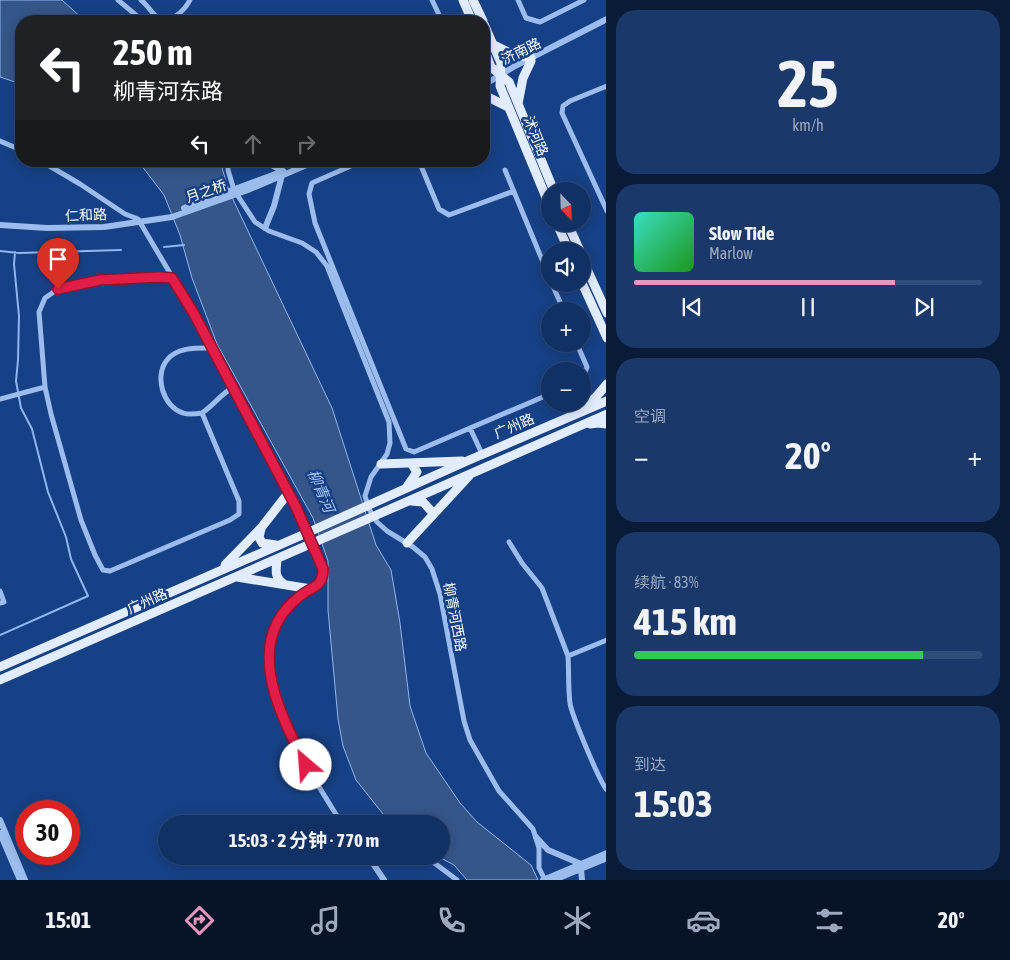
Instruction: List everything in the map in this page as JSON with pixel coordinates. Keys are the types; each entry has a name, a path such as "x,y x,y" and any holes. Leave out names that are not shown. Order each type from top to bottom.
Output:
{"main road":[{"path":"463,0 469,15"},
{"name":"沭河路","path":"474,0 480,15"},
{"name":"沭河路","path":"490,39 501,63 500,86 541,185"},
{"path":"492,44 512,54 531,59 523,78 518,105"},
{"name":"沭河路","path":"490,62 492,67 509,82 550,182"},
{"path":"490,97 508,106"},
{"path":"591,279 606,313"},
{"path":"586,292 605,335 606,347"},
{"path":"574,415 596,397 606,384"},
{"name":"广州路","path":"0,667 482,454 606,402"},
{"name":"广州路","path":"0,680 305,548 472,472 606,414"},
{"path":"575,428 598,423 606,424"},
{"path":"381,464 467,461"},
{"path":"405,489 417,472 411,464"},
{"path":"408,543 433,513 472,472"},
{"path":"220,570 244,547 289,492"},
{"path":"408,501 423,502 433,513"},
{"path":"260,528 259,537 262,543 279,545"},
{"path":"277,560 276,573 278,580 284,584"},
{"path":"236,577 311,589"}],"street":[{"path":"118,0 136,15"},
{"path":"141,0 150,3 156,15"},
{"path":"178,15 190,0"},
{"path":"432,0 439,15"},
{"path":"518,0 526,18 540,22 584,0"},
{"name":"济南路","path":"500,75 606,21"},
{"path":"490,80 500,75"},
{"path":"606,86 570,101 563,106 562,113 606,211"},
{"path":"0,141 15,147"},
{"path":"51,167 125,214 138,220 193,312 289,492 323,569 323,577 320,583 299,596 273,626 269,646 270,669 281,714 313,778 336,815"},
{"name":"柳青河西路","path":"228,167 234,190 255,222 302,243 316,252 327,266 389,422 390,443 387,454 371,477 365,496 369,509 377,522 387,531 408,543 425,557 437,580 464,722 470,740 499,791 532,829 539,848 539,868 544,880"},
{"path":"274,167 283,173"},
{"path":"265,228 274,206 283,173 296,167"},
{"path":"283,173 300,167"},
{"path":"348,167 312,183 309,194 315,223 406,449 414,452 541,398"},
{"path":"422,167 439,209 449,215 514,191"},
{"path":"505,170 541,256"},
{"name":"月之桥","path":"171,215 283,173"},
{"name":"仁和路","path":"0,223 103,224 171,215"},
{"path":"172,278 100,280 58,289 45,298 39,312 45,387 58,442 80,520 103,570 110,571 240,514 239,501 202,412"},
{"path":"211,348 186,349 168,358 164,364 162,377 162,388 165,397 181,413 193,414 213,406 222,394 232,388"},
{"path":"0,399 45,387"},
{"path":"470,428 482,454"},
{"path":"509,542 522,563 542,588 568,656 570,705 603,787 606,790"},
{"path":"0,591 4,602 0,604"},
{"path":"568,656 606,640"},
{"path":"0,820 25,880"},
{"path":"0,833 20,880"},
{"path":"536,837 548,850 581,866 606,858"},
{"path":"544,880 556,878 606,853"},
{"path":"374,865 384,880"},
{"path":"437,865 457,880"},
{"path":"581,866 582,880"}],"water":[{"path":"0,0 62,0 78,15 15,15 15,82 0,77"},
{"name":"柳青河","path":"143,167 222,167 229,191 332,408 376,545 391,570 400,623 410,706 426,753 460,803 477,822 531,865 538,880 467,880 450,863 450,815 384,815 356,780 343,746 338,719 328,610 328,561 313,518 217,344 192,278 180,235 164,195"}],"waterway":[{"path":"164,247 184,245"},
{"path":"0,251 19,253 121,250"},
{"path":"0,635 88,596 71,559 66,537 48,492 32,429 21,408 16,381 19,316 14,264 15,252"}],"route":[{"path":"58,289 100,280 172,278 193,312 289,492 323,569 323,577 320,583 299,596 273,626 269,646 270,669 281,714 306,765"}]}
